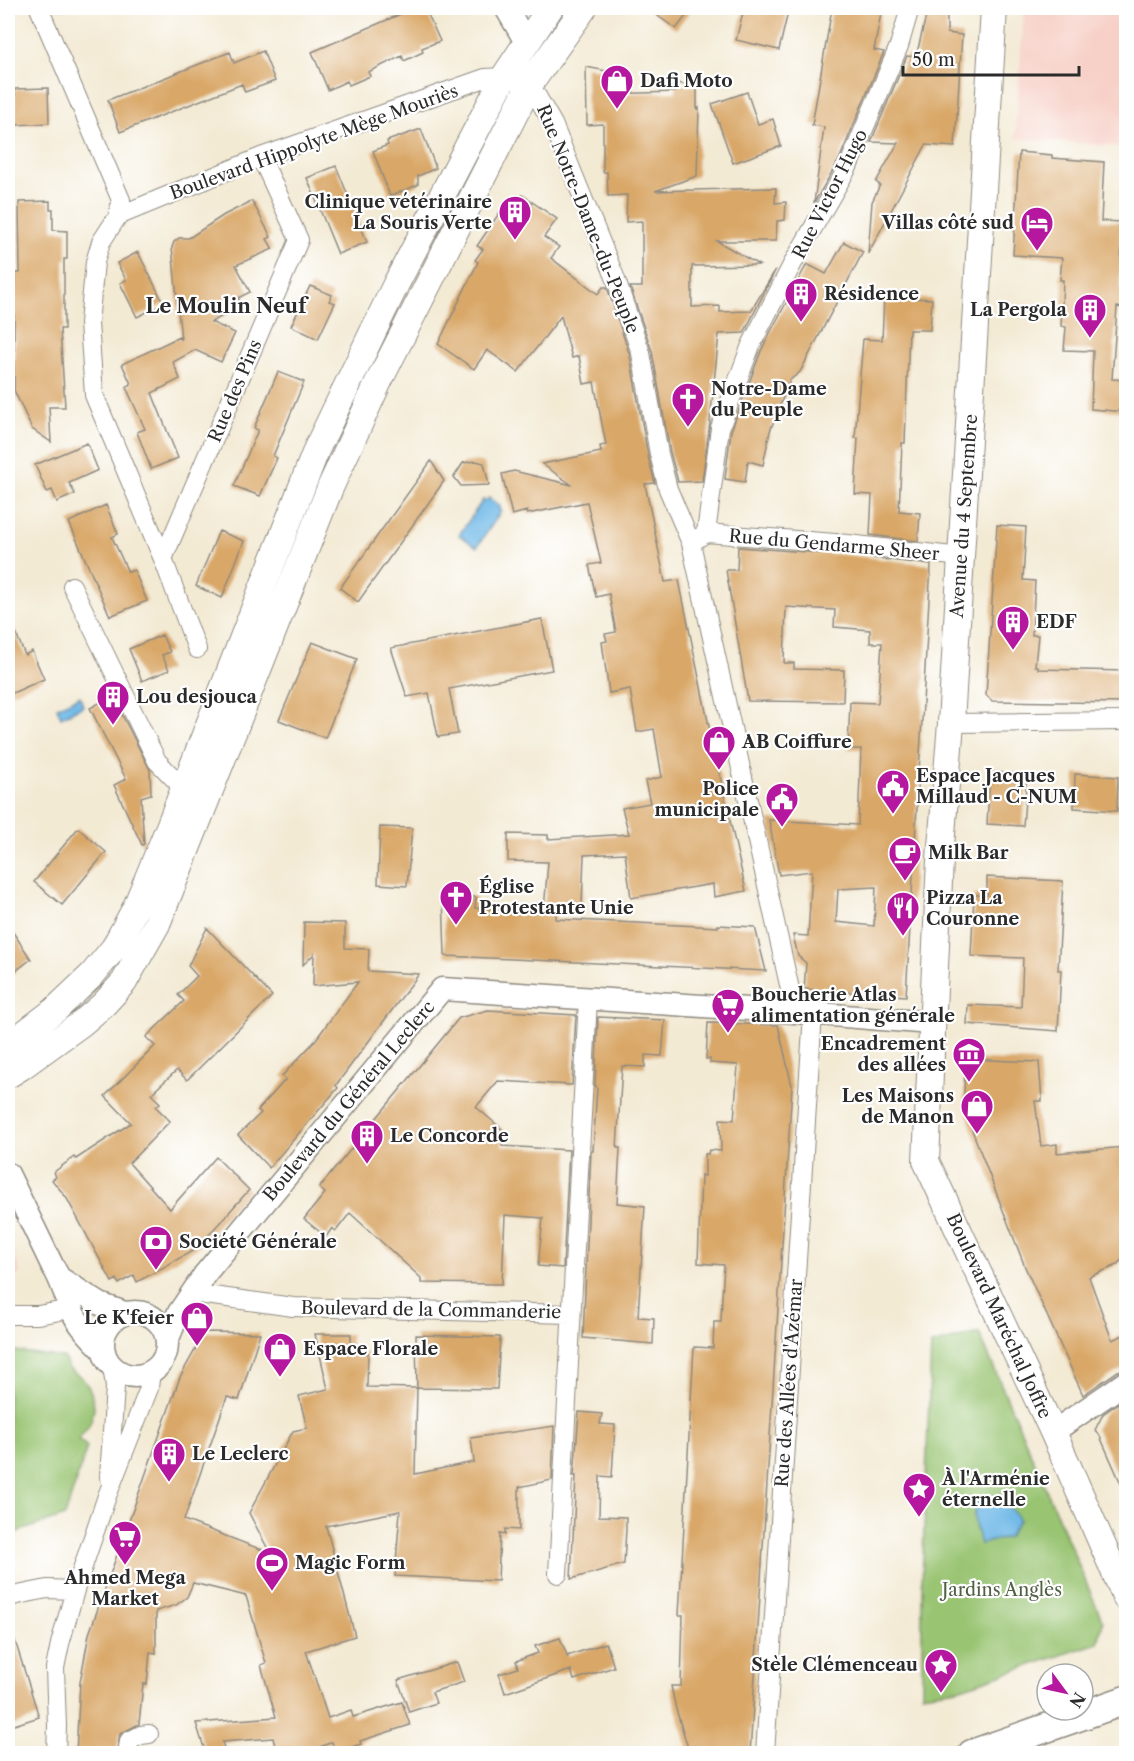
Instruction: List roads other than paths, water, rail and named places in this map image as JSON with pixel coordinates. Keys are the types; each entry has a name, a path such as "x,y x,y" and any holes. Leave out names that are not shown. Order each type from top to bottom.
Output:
{"main road":[{"path":"8,1046 66,1000 92,975 114,948 135,909 317,448 396,284 504,77 550,8"},
{"path":"8,1075 82,1023 104,1004 124,982 157,924 330,488 379,381 530,84 584,8"},
{"name":"Avenue du 4 Septembre","path":"931,1023 937,958 940,859 951,723 994,8"},
{"path":"526,42 530,84"},
{"name":"Boulevard Maréchal Joffre","path":"931,1023 926,1161 1053,1432 1126,1598"},
{"path":"972,1754 1126,1700"}],"street":[{"path":"39,8 121,200 118,216 101,242 95,262 90,323 94,395 197,649"},
{"path":"506,8 526,42"},
{"name":"Rue Victor Hugo","path":"699,538 720,428 751,345 794,261 848,166 899,46 910,8"},
{"name":"Boulevard Hippolyte Mège Mouriès","path":"118,216 261,157 485,78 504,77"},
{"name":"Rue Notre-Dame-du-Peuple","path":"504,77 530,84 553,124 615,277 641,353 659,454 668,489 699,538 804,1013"},
{"name":"Rue des Pins","path":"162,559 299,240 261,157"},
{"name":"Rue du Gendarme Sheer","path":"699,538 848,544 961,557"},
{"path":"72,585 157,761 184,789"},
{"path":"951,723 1126,721"},
{"name":"Boulevard du Général Leclerc","path":"167,1341 178,1314 191,1293 442,989 931,1023"},
{"name":"Boulevard de la Commanderie","path":"191,1293 293,1307 571,1314 588,999"},
{"name":"Rue des Allées d'Azémar","path":"765,1754 804,1013"},
{"path":"8,1174 61,1279 71,1310 108,1358 120,1372 131,1376 151,1371 164,1359 167,1341 159,1323 149,1315 141,1312 125,1313 100,1304 61,1279"},
{"name":"Boulevard du Général Leclerc","path":"149,1315 151,1316 191,1293"},
{"path":"8,1315 38,1315 71,1310"},
{"path":"107,1496 115,1387 104,1335 107,1328 125,1313"},
{"path":"558,1574 571,1314"},
{"path":"56,1754 55,1668 75,1590 107,1496 149,1388 151,1371"},
{"path":"1053,1432 1126,1382"},
{"path":"8,1598 47,1589 75,1590"},
{"path":"127,1754 129,1741 149,1734"}],"water":[{"path":"489,498 500,506 501,511 477,547 459,535 483,500 486,501"},
{"path":"80,696 83,706 61,717 57,707"},
{"path":"985,1497 1010,1508 1019,1520 1008,1537 980,1544 974,1511 977,1500"}],"place":[{"name":"Dafi Moto","path":"617,110"},
{"name":"Clinique vétérinaire La Souris Verte","path":"515,241"},
{"name":"Villas côté sud","path":"1037,252"},
{"name":"Résidence","path":"801,323"},
{"name":"La Pergola","path":"1090,339"},
{"name":"Notre-Dame du Peuple","path":"688,428"},
{"name":"EDF","path":"1013,651"},
{"name":"Lou desjouca","path":"113,726"},
{"name":"AB Coiffure","path":"719,771"},
{"name":"Espace Jacques Millaud - C-NUM","path":"893,815"},
{"name":"Police municipale","path":"782,828"},
{"name":"Milk Bar","path":"905,882"},
{"name":"Église Protestante Unie","path":"456,926"},
{"name":"Pizza La Couronne","path":"903,937"},
{"name":"Boucherie Atlas alimentation générale","path":"728,1034"},
{"name":"Encadrement des allées","path":"969,1083"},
{"name":"Les Maisons de Manon","path":"977,1135"},
{"name":"Le Concorde","path":"367,1165"},
{"name":"Société Générale","path":"156,1271"},
{"name":"Le K'feier","path":"197,1347"},
{"name":"Espace Florale","path":"280,1378"},
{"name":"Le Leclerc","path":"169,1483"},
{"name":"À l'Arménie éternelle","path":"919,1518"},
{"name":"Ahmed Mega Market","path":"125,1566"},
{"name":"Magic Form","path":"272,1592"},
{"name":"Stèle Clémenceau","path":"941,1694"}],"district":[{"name":"Le Moulin Neuf","path":"226,306"}],"park label":[{"name":"Jardins Anglès","path":"1002,1590"}]}
